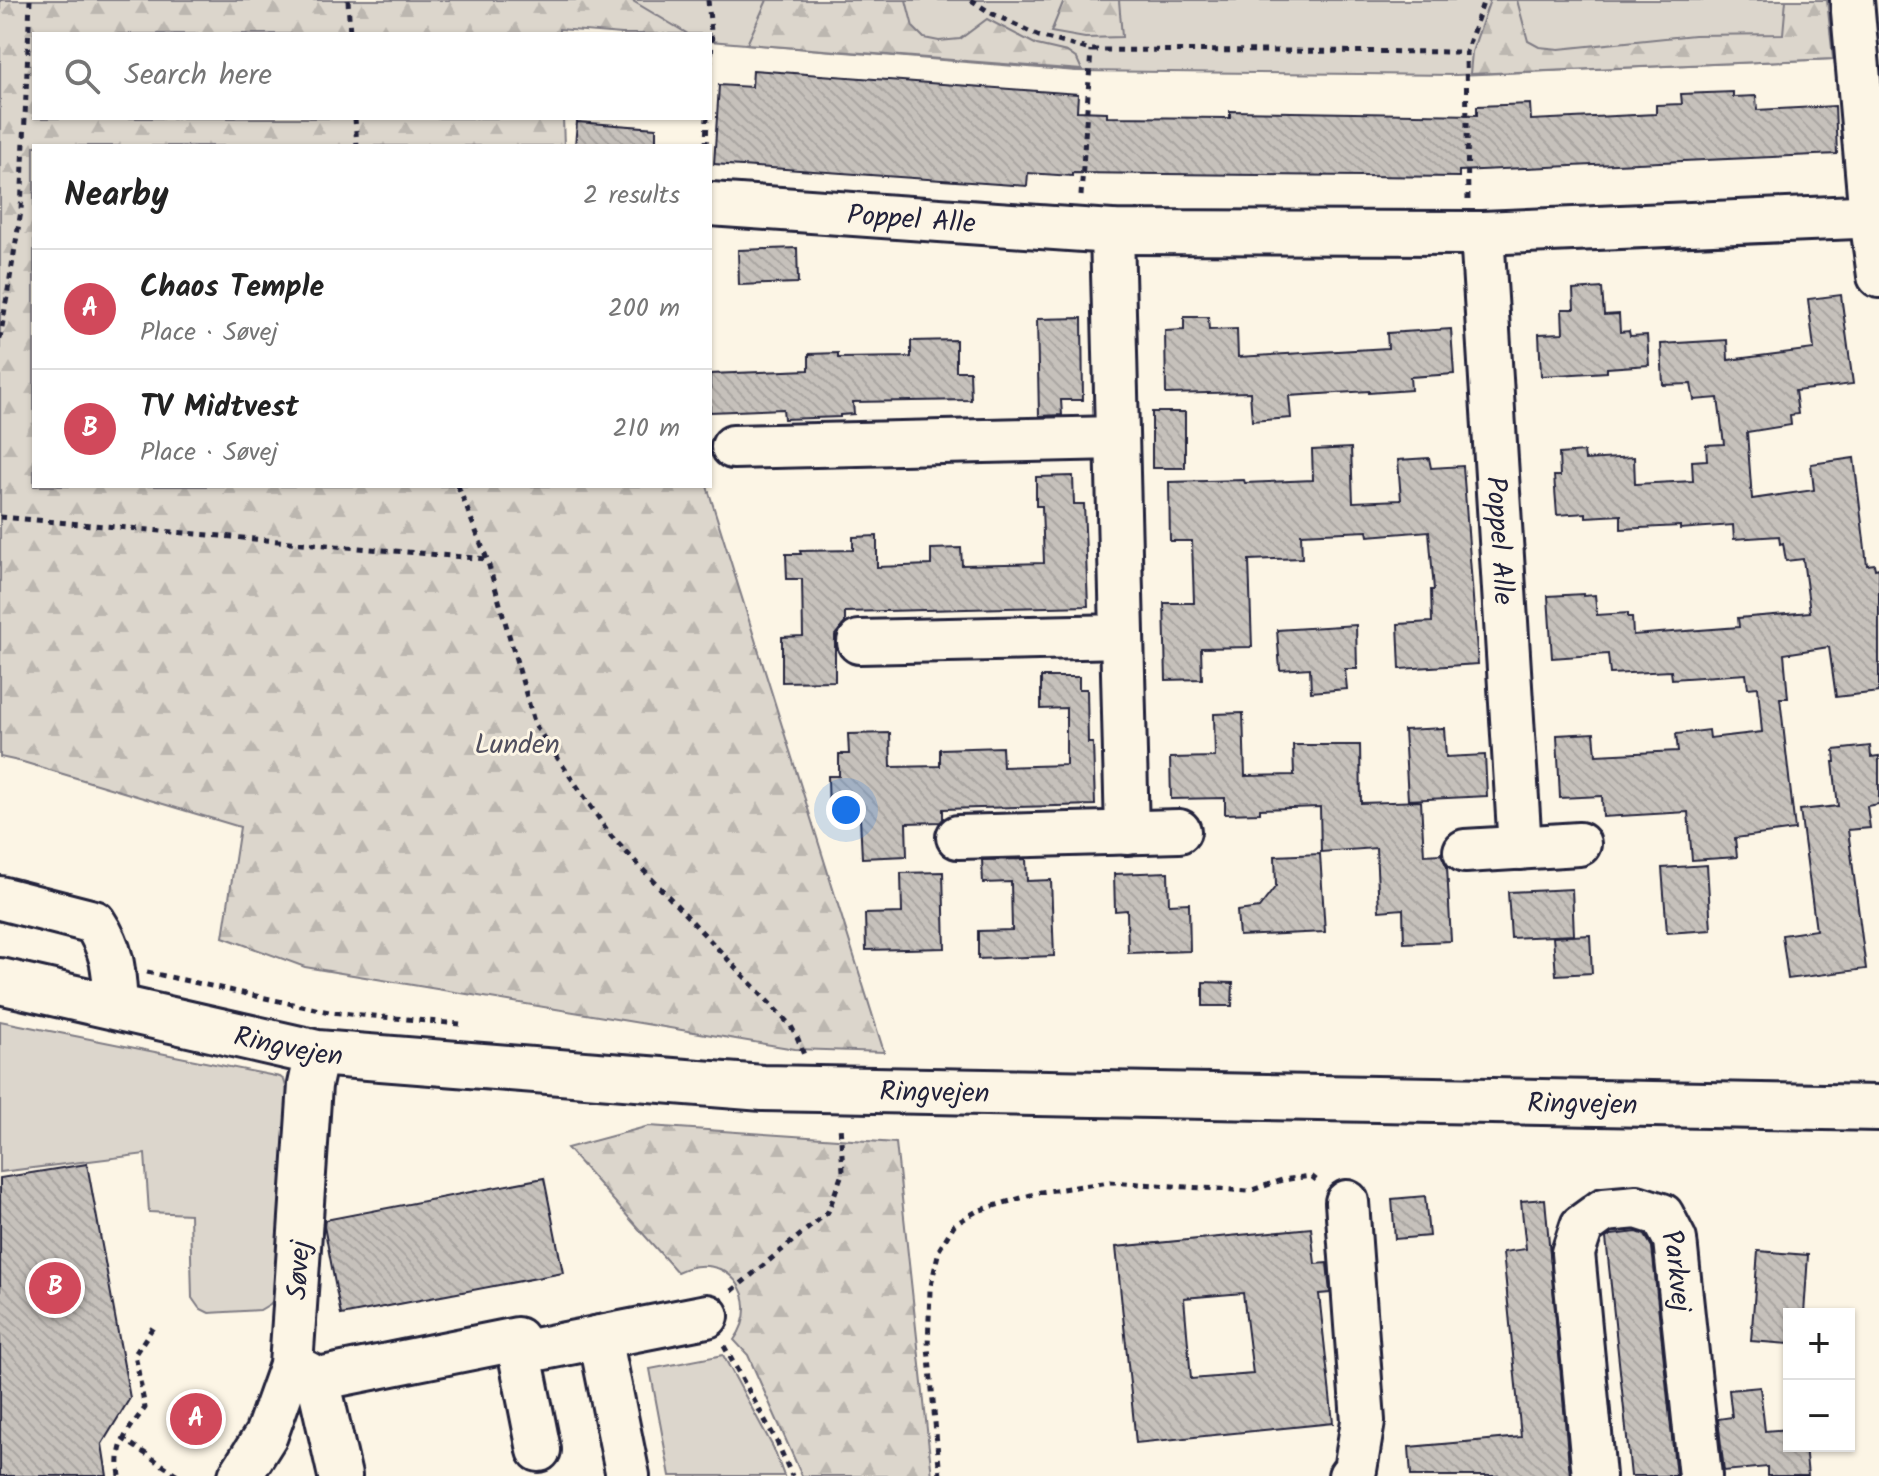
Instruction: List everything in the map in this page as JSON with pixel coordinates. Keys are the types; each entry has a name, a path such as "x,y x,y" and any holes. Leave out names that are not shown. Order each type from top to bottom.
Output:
{"main road":[{"name":"Ringvejen","path":"0,981 115,988 317,1053 763,1088 1879,1108"}],"street":[{"path":"1852,0 1879,276"},
{"name":"Poppel Alle","path":"712,204 1095,231 1482,233 1875,216"},
{"path":"1095,231 1117,438 1127,833"},
{"name":"Poppel Alle","path":"1482,233 1520,848"},
{"path":"733,447 1117,438"},
{"path":"859,642 1122,636"},
{"path":"958,837 1179,831"},
{"path":"1465,851 1579,844"},
{"path":"0,898 94,922 106,940 115,988"},
{"name":"Søvej","path":"240,1476 304,1372 310,1085 317,1053"},
{"path":"1347,1202 1363,1421 1355,1470 1350,1476"},
{"name":"Parkvej","path":"1594,1476 1573,1253 1582,1226 1604,1210 1637,1207 1662,1215 1675,1240 1700,1476"},
{"path":"519,1353 707,1316"},
{"path":"600,1337 628,1476"},
{"path":"340,1476 304,1372 517,1339 539,1450"}],"path":[{"path":"0,339 21,211 30,0"},
{"path":"348,0 350,32"},
{"path":"708,0 711,32"},
{"path":"971,0 1039,36 1091,50 1466,52"},
{"path":"1482,233 1468,202 1466,52 1484,0"},
{"path":"1091,50 1095,231"},
{"path":"355,120 357,144"},
{"path":"706,144 707,120"},
{"path":"459,488 487,559 535,725 611,836 791,1026 804,1055 791,1055"},
{"path":"0,517 487,559"},
{"path":"115,988 148,972 329,1012 469,1025"},
{"path":"792,1476 777,1442 707,1316 741,1282 828,1212 843,1171 840,1125"},
{"path":"940,1476 928,1347 930,1290 939,1250 954,1225 977,1211 1041,1192 1110,1182 1249,1191 1282,1180 1311,1176 1347,1202"},
{"path":"120,1476 122,1438 145,1408 135,1354 153,1327"},
{"path":"122,1438 179,1476"}],"green space":[{"name":"Lunden","path":"0,0 631,0 685,32 559,29 559,32 32,32 32,120 563,120 564,144 32,144 32,488 708,488 884,1052 795,1049 305,967 223,937 240,827 0,757"},
{"path":"558,0 1827,0 1833,59 1456,75 1076,71 712,41 712,32 618,32"},
{"path":"767,0 906,0 913,27 924,38 939,41 960,39 987,19 1037,45 1067,52 1077,59 1082,70 747,44"},
{"path":"1064,0 1119,0 1122,37 1085,38 1051,32"},
{"path":"1490,0 1517,0 1528,41 1539,47 1559,49 1694,35 1783,34 1786,0 1827,0 1833,59 1470,74 1472,52"},
{"path":"0,1021 284,1080 292,1106 278,1294 270,1304 260,1310 209,1313 199,1308 192,1298 190,1214 149,1212 145,1154 0,1172"},
{"path":"649,1126 896,1143 932,1476 802,1476 748,1355 734,1340 745,1308 743,1293 736,1281 711,1266 695,1266 677,1272 567,1148"},
{"path":"723,1355 773,1447 784,1476 670,1476 650,1369"}],"building":[{"path":"753,70 1078,94 1077,111 1107,112 1107,117 1230,118 1230,111 1477,115 1477,106 1530,104 1531,120 1656,114 1656,105 1682,104 1681,94 1733,92 1733,97 1756,96 1757,110 1835,106 1837,154 1459,171 1459,177 1072,173 1072,176 1028,173 1027,186 714,164 719,85 752,87"},
{"path":"577,122 656,128 656,144 575,144"},
{"path":"797,248 798,283 739,285 738,250"},
{"path":"1602,288 1604,315 1619,314 1620,332 1629,331 1630,336 1647,335 1649,365 1607,368 1607,372 1541,376 1539,334 1563,333 1562,309 1574,309 1573,290"},
{"path":"1841,295 1853,384 1795,391 1798,414 1790,415 1791,425 1747,432 1752,499 1814,490 1811,464 1854,458 1867,565 1874,564 1875,569 1879,568 1879,692 1836,697 1829,647 1784,654 1788,698 1780,698 1795,830 1735,838 1737,857 1692,860 1688,812 1603,817 1602,796 1560,798 1557,735 1594,733 1596,755 1678,751 1676,734 1709,730 1710,738 1762,732 1758,687 1748,688 1746,674 1672,679 1671,671 1610,674 1608,654 1552,658 1548,596 1595,595 1597,615 1628,613 1628,617 1632,617 1633,635 1739,627 1738,618 1810,612 1803,559 1786,561 1779,536 1734,539 1733,525 1621,529 1621,515 1557,515 1554,476 1560,476 1559,454 1584,452 1585,460 1634,457 1635,484 1693,481 1692,461 1707,460 1706,445 1724,444 1718,398 1694,400 1691,384 1663,385 1661,344 1727,340 1728,360 1814,349 1808,299"},
{"path":"1184,317 1208,317 1209,330 1237,329 1238,357 1388,348 1387,333 1451,329 1454,374 1410,377 1411,390 1289,396 1291,418 1252,421 1250,392 1166,394 1165,331 1184,330"},
{"path":"1082,318 1083,400 1061,400 1062,415 1039,416 1037,319"},
{"path":"956,340 956,371 970,371 971,400 853,402 854,414 840,417 784,419 783,409 712,412 712,374 809,370 809,354 838,353 838,358 911,357 911,341"},
{"path":"1152,412 1185,412 1185,468 1152,468"},
{"path":"1351,448 1353,502 1401,500 1398,460 1429,458 1431,468 1463,466 1478,664 1400,669 1398,624 1432,622 1431,590 1434,590 1429,531 1368,536 1367,531 1301,534 1302,558 1249,560 1252,647 1201,648 1202,679 1166,680 1164,603 1194,603 1192,541 1170,541 1169,482 1313,480 1312,450"},
{"path":"1073,476 1074,504 1084,504 1088,606 845,612 845,623 835,635 835,681 782,682 782,637 803,636 802,579 787,579 786,554 853,550 853,537 877,536 877,567 931,565 931,549 961,548 962,565 1044,563 1042,506 1036,506 1036,477"},
{"path":"1356,625 1357,669 1345,669 1347,689 1311,692 1310,668 1280,670 1277,630"},
{"path":"1041,677 1079,677 1079,689 1087,689 1088,743 1093,743 1095,805 943,809 941,822 906,823 907,856 862,858 860,818 829,819 828,776 839,776 839,754 849,754 848,734 890,733 891,767 940,766 940,749 1002,747 1003,767 1066,765 1066,708 1041,709"},
{"path":"1243,713 1245,776 1294,775 1293,745 1360,745 1361,803 1421,801 1424,855 1441,854 1447,867 1451,941 1404,943 1403,909 1379,911 1376,848 1321,852 1320,807 1260,809 1260,813 1225,814 1225,798 1171,799 1170,758 1215,757 1214,714"},
{"path":"1444,728 1446,757 1485,755 1487,796 1408,800 1404,730"},
{"path":"1870,746 1871,757 1879,756 1879,804 1867,806 1870,828 1848,830 1866,969 1788,979 1782,935 1816,930 1800,810 1838,806 1834,750"},
{"path":"1320,854 1325,932 1239,936 1237,911 1259,908 1276,886 1275,856"},
{"path":"1026,859 1027,881 1051,880 1054,956 978,959 978,931 1012,930 1011,882 983,883 982,860"},
{"path":"1707,865 1711,930 1667,933 1662,868"},
{"path":"943,872 945,948 866,950 865,914 902,913 901,873"},
{"path":"1168,872 1169,904 1189,903 1190,951 1128,953 1127,910 1115,911 1114,874"},
{"path":"1572,889 1574,935 1511,938 1508,892"},
{"path":"1590,935 1592,973 1556,975 1553,937"},
{"path":"1203,982 1233,983 1232,1006 1203,1006"},
{"path":"87,1164 130,1398 102,1444 107,1476 0,1476 0,1178"},
{"path":"544,1178 563,1273 341,1315 325,1220"},
{"path":"1425,1196 1429,1236 1395,1239 1392,1199"},
{"path":"1545,1199 1570,1476 1411,1476 1409,1447 1521,1437 1503,1252 1526,1249 1521,1201"},
{"path":"1311,1228 1315,1264 1327,1263 1330,1293 1319,1294 1333,1423 1136,1443 1116,1247","holes":["1243,1293 1253,1374 1191,1379 1184,1298"]},
{"path":"1637,1232 1645,1235 1652,1247 1676,1476 1631,1476 1606,1238"},
{"path":"1758,1251 1808,1255 1804,1308 1783,1308 1783,1344 1751,1341"},
{"path":"1760,1387 1765,1431 1783,1430 1783,1452 1806,1452 1808,1476 1767,1476 1767,1467 1724,1471 1718,1419 1732,1417 1729,1390"}],"place":[{"name":"TV Midtvest","path":"55,1288"},
{"name":"Chaos Temple","path":"196,1419"}]}
